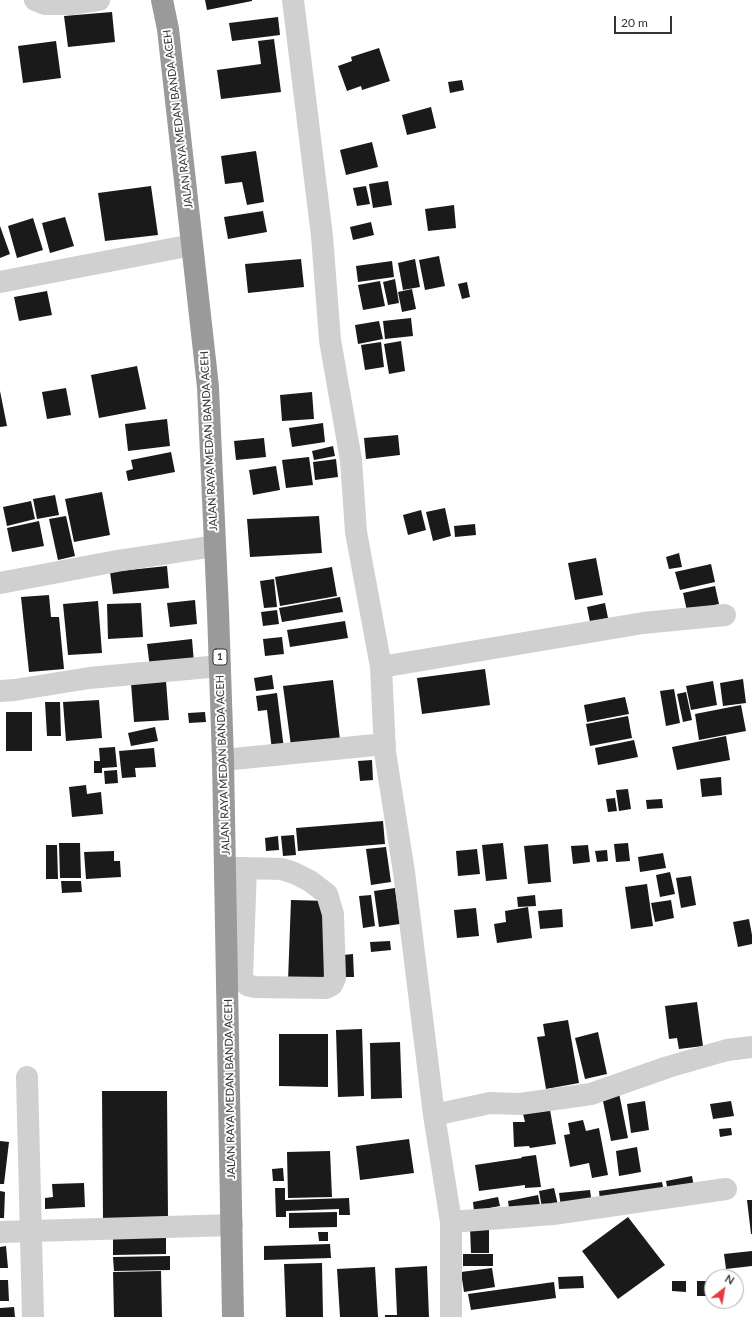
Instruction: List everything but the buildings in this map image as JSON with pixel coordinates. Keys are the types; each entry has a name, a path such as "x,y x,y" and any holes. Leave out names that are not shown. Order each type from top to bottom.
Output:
{"highway":[{"name":"JALAN RAYA MEDAN BANDA ACEH","path":"162,0 168,29 208,387 223,760 236,868 232,1225 233,1317"}],"street":[{"path":"36,0 45,4 73,4 99,0"},
{"path":"293,0 322,236 330,340 351,460 356,532 381,667 385,744 404,872 434,1115 451,1222 451,1317"},
{"path":"0,282 192,245"},
{"path":"0,583 117,561 215,546"},
{"path":"381,667 643,623 725,615"},
{"path":"0,691 89,678 220,666"},
{"path":"223,760 385,744"},
{"path":"236,868 282,869 310,881 328,894 333,914 335,978 332,985 326,988 255,987 247,985 242,977 236,868"},
{"path":"434,1115 490,1103 520,1104 591,1094 668,1067 727,1050 752,1047"},
{"path":"27,1077 33,1317"},
{"path":"451,1222 553,1214 726,1189"},
{"path":"0,1232 232,1225"}]}
